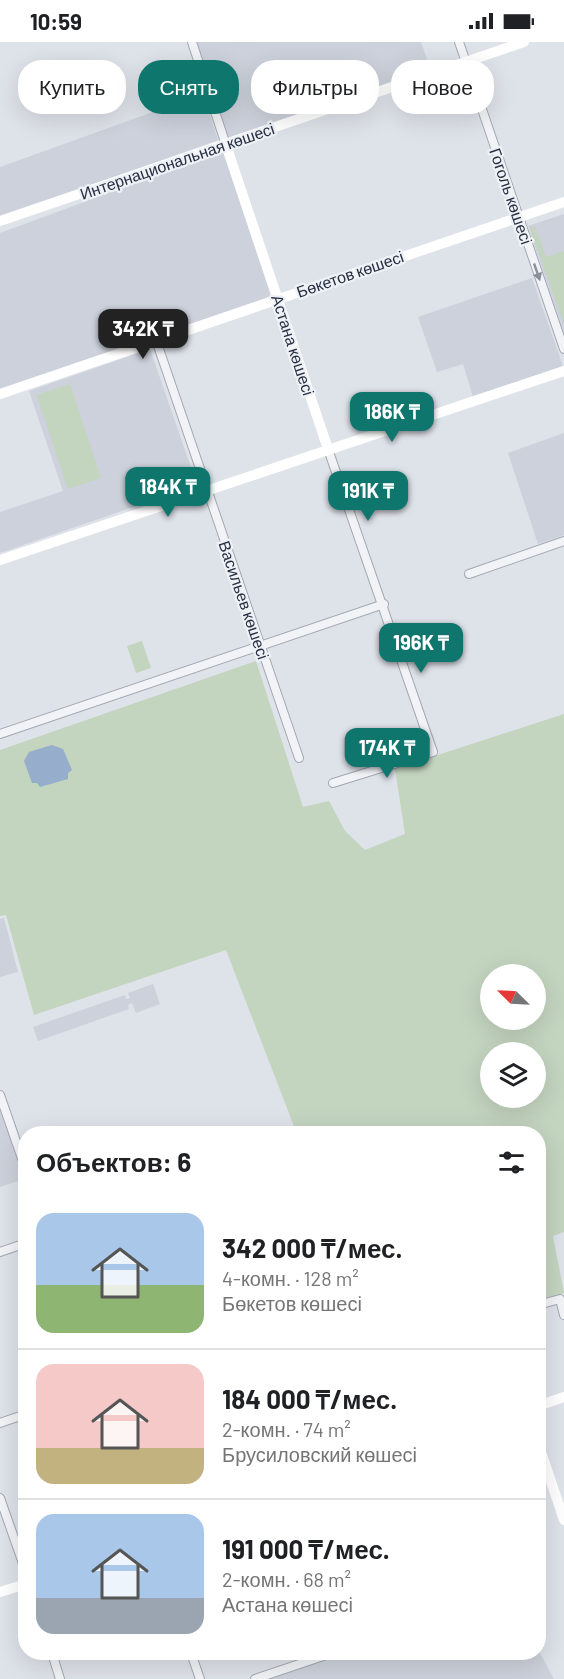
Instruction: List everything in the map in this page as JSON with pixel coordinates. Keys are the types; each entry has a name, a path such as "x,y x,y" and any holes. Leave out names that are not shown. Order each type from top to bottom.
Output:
{"main road":[{"name":"Интернациональная көшесі","path":"472,60 524,42"},
{"name":"Интернациональная көшесі","path":"0,221 391,88"},
{"name":"Астана көшесі","path":"226,144 328,449"},
{"name":"Бөкетов көшесі","path":"0,394 564,202"},
{"path":"0,560 564,371"},
{"path":"546,1403 564,1397"},
{"path":"546,1467 564,1520"},
{"path":"0,1592 18,1586"}],"street":[{"name":"Астана көшесі","path":"192,42 226,144"},
{"name":"Гоголь көшесі","path":"459,42 465,60"},
{"name":"Гоголь көшесі","path":"483,114 564,349"},
{"name":"Васильев көшесі","path":"156,340 298,758"},
{"name":"Астана көшесі","path":"328,449 384,604 433,752 333,783"},
{"path":"469,574 564,541"},
{"path":"0,734 384,604"},
{"path":"0,1095 18,1147"},
{"path":"0,1252 18,1246"},
{"path":"546,1303 560,1299 564,1315"},
{"path":"0,1423 18,1417"},
{"path":"0,1498 18,1549"},
{"path":"54,1660 60,1679"},
{"path":"193,1660 200,1679"},
{"path":"255,1679 310,1660"}],"shaded area":[{"path":"196,42 421,42 427,60 391,60 391,82 379,86 379,60 251,60 251,114 297,114 228,138 220,114 239,114 239,60 202,60"},
{"path":"147,114 210,114 218,140 0,218 0,167"},
{"path":"223,151 271,296 0,390 0,233"},
{"path":"564,214 564,333 528,226"},
{"path":"532,278 563,366 473,397 463,364 437,372 418,317"},
{"path":"150,349 197,485 0,553 0,512 63,491 29,391"},
{"path":"564,433 564,535 538,544 508,453"},
{"path":"4,918 18,972 0,977 0,919"},
{"path":"153,984 160,1004 136,1013 132,1003 128,1005 129,1009 38,1041 33,1027 125,995 126,999 130,998 128,993"},
{"path":"0,1108 18,1161 18,1181 0,1187"},
{"path":"325,1660 544,1660 554,1679 267,1679"}],"green space":[{"path":"535,226 546,257 564,251 564,324 530,228"},
{"path":"70,384 101,478 68,489 37,395"},
{"path":"142,641 151,668 136,673 127,646"},
{"path":"256,661 303,807 329,801 345,831 365,850 405,834 395,769 564,714 564,1232 553,1236 564,1293 546,1298 546,1126 294,1126 226,950 34,1015 6,915 0,916 0,750"}],"water":[{"path":"52,745 63,749 72,770 68,773 68,779 40,787 37,783 32,783 24,761 29,752"}]}
